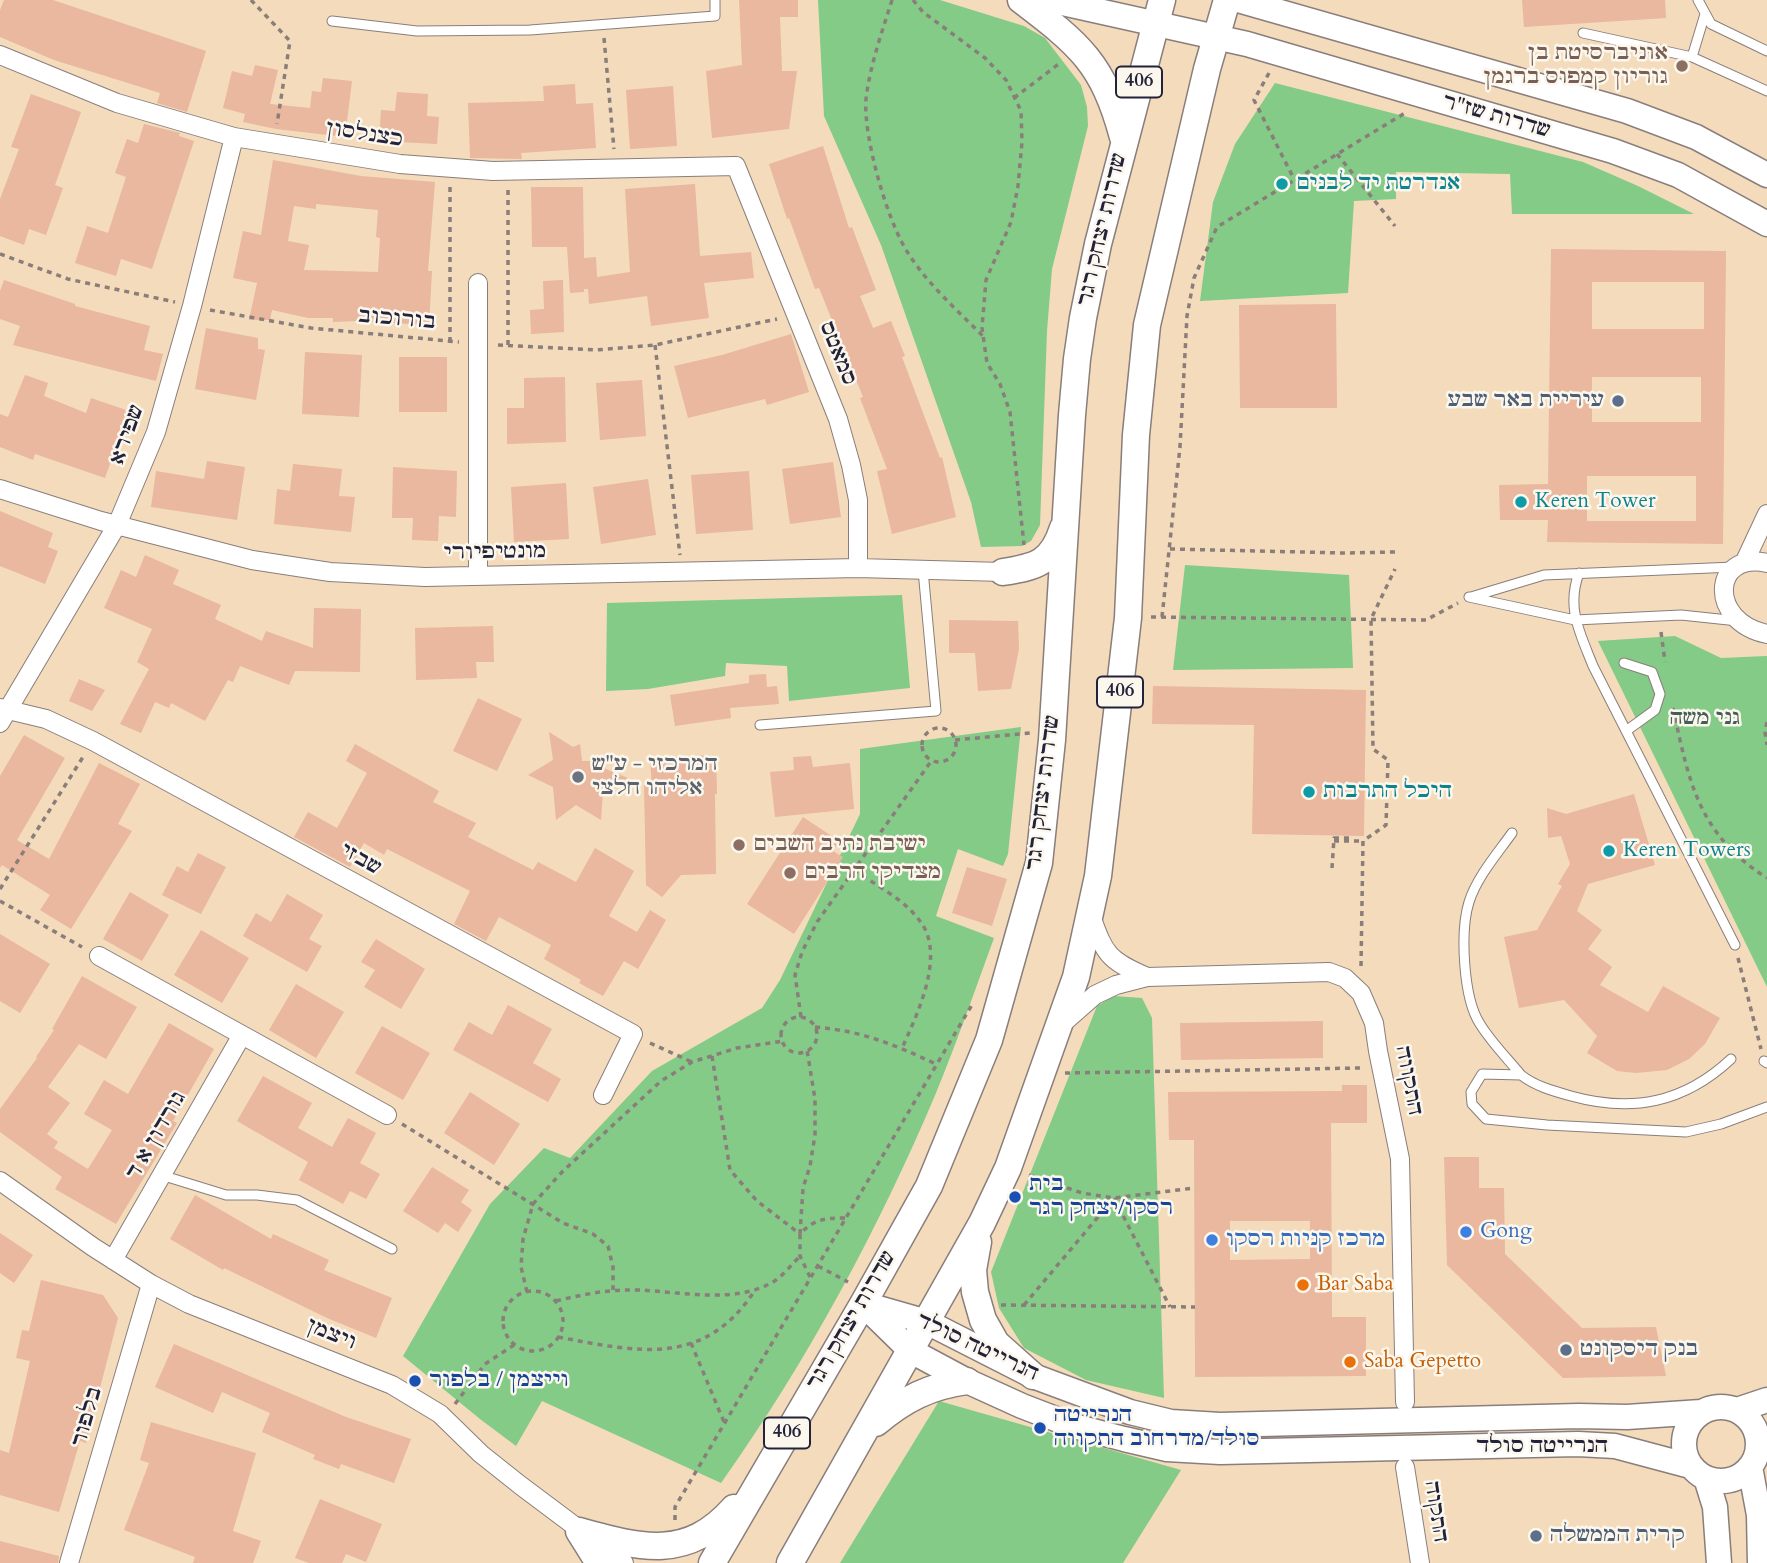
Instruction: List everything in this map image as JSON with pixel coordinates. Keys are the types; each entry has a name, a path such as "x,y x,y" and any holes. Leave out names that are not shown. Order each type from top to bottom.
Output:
{"main road":[{"path":"1021,0 1080,48 1096,68 1107,87 1124,140"},
{"name":"406","path":"791,1561 982,1223 1008,1168 1076,977 1098,876 1128,618 1136,435 1147,325 1227,0"},
{"name":"שדרות יצחק רגר","path":"712,1563 929,1185 989,1040 1039,863 1052,732 1077,359 1098,244 1158,12"},
{"path":"1014,570 1034,567 1057,547 1066,518"},
{"path":"1014,570 1041,584 1061,607"},
{"path":"982,1223 973,1270 978,1305 996,1343 1033,1376"},
{"path":"866,1431 895,1406 921,1392 967,1381"},
{"path":"579,1531 622,1543 674,1546 694,1540 718,1526 761,1478"},
{"path":"579,1531 598,1563"}],"street":[{"name":"שדרות שז\"ר","path":"1049,0 1158,12 1216,36 1613,151 1678,176 1767,224"},
{"name":"שדרות שז\"ר","path":"1238,0 1627,111 1696,137 1767,175"},
{"name":"כצנלסון","path":"0,55 117,103 234,137 400,164 508,171 736,166"},
{"name":"שפירא","path":"3,714 117,525 156,432 192,306 234,137"},
{"name":"סמאטס","path":"736,166 838,419 858,500 858,568"},
{"path":"478,284 478,576"},
{"name":"מונטיפיורי","path":"0,489 117,525 252,560 330,572 425,577 858,568 1014,570"},
{"path":"1767,514 1740,564 1728,576 1723,594 1725,605 1738,621 1757,632 1767,634"},
{"path":"1740,564 1767,563"},
{"name":"שבזי","path":"3,714 46,719 93,741 633,1034"},
{"path":"1090,913 1107,955 1147,977"},
{"path":"99,956 387,1115"},
{"path":"1058,1028 1096,995 1116,985 1147,977 1329,972 1345,978 1361,993"},
{"name":"התקווה","path":"1361,993 1374,1023 1400,1158 1405,1402"},
{"path":"603,1096 633,1034"},
{"name":"גורדון א ד","path":"113,1260 242,1035"},
{"name":"ויצמן","path":"0,1181 113,1260 189,1304 392,1385 445,1419 496,1467 624,1563"},
{"name":"בלפור","path":"73,1562 151,1284"},
{"name":"הנרייטה סולד","path":"863,1304 927,1322 1033,1376 1130,1412 1171,1422 1220,1425 1579,1416 1627,1418 1701,1412"},
{"name":"הנרייטה סולד","path":"863,1304 911,1351 967,1381 1074,1426 1167,1449 1220,1452 1578,1444 1615,1446 1698,1472"},
{"path":"1737,1410 1767,1400"},
{"path":"1719,1563 1715,1507 1683,1447 1684,1437 1693,1418 1713,1407 1725,1406 1747,1417 1755,1427 1758,1438 1760,1563"},
{"path":"1698,1472 1725,1481 1735,1479 1758,1454"},
{"name":"התקוה","path":"1405,1468 1420,1563"}],"lane":[{"path":"332,21 417,32 530,30 715,16 715,0"},
{"path":"1698,0 1711,24 1767,51"},
{"path":"1692,57 1705,15"},
{"path":"1583,33 1692,57 1767,91"},
{"path":"1469,597 1544,575 1740,564"},
{"path":"760,725 936,710 923,570"},
{"path":"1579,573 1572,591 1575,620 1593,666 1735,945"},
{"path":"1469,597 1575,620 1705,616 1738,621"},
{"path":"1624,663 1652,672 1660,694 1655,710 1626,731"},
{"path":"1512,833 1469,902 1464,948 1467,991 1479,1023 1521,1075 1557,1092 1598,1104 1638,1105 1676,1094 1710,1079 1731,1059"},
{"path":"1521,1075 1482,1074 1471,1091 1472,1104 1486,1119 1686,1132 1721,1124 1767,1107"},
{"path":"161,1175 226,1195 257,1195 297,1200 392,1249"}],"path":[{"path":"251,0 290,41 274,143"},
{"path":"892,0 875,54 866,101 872,156 885,199 905,247 936,290 984,336"},
{"path":"913,0 923,12 985,58 1006,80 1021,111 1023,142 1017,186 1011,222 986,279 984,336 987,363 1000,384 1010,412 1014,570"},
{"path":"603,25 616,169"},
{"path":"1014,98 1080,48"},
{"path":"1280,53 1255,100 1294,179"},
{"path":"1162,617 1180,447 1187,316 1194,278 1217,227 1430,98"},
{"path":"1337,154 1395,226"},
{"path":"450,168 450,341"},
{"path":"508,171 508,345"},
{"name":"בורוכוב","path":"0,254 68,279 192,306 311,328 478,344 596,350 655,345 797,315"},
{"path":"655,345 682,572"},
{"path":"1170,548 1395,552"},
{"path":"1334,841 1362,841 1386,825 1388,760 1373,749 1371,620 1395,569"},
{"path":"1128,618 1426,620 1469,597"},
{"path":"1658,616 1666,668"},
{"path":"1672,707 1686,770 1703,813 1728,846 1767,878"},
{"path":"1767,722 1767,745"},
{"path":"940,728 948,731 956,746 951,756 941,762 932,760 923,752 924,735 940,728"},
{"path":"955,740 1052,732"},
{"path":"0,889 93,741"},
{"path":"801,1017 795,975 802,952 817,922 932,760"},
{"path":"1332,868 1334,838 1359,838 1362,841"},
{"path":"1361,993 1362,841"},
{"path":"854,870 900,901 923,925 928,942 930,975 920,1009 902,1048"},
{"path":"0,901 99,956"},
{"path":"1735,945 1765,1062"},
{"path":"674,1546 675,1507 979,994"},
{"path":"807,1051 791,1051 783,1041 786,1023 801,1017 816,1027 817,1039 807,1051 815,1099 815,1135 803,1188 800,1234 800,1256 810,1277"},
{"path":"816,1027 847,1029 902,1048 936,1064"},
{"path":"633,1034 692,1062"},
{"path":"527,1292 521,1267 523,1239 533,1204 563,1171 661,1081 692,1062 737,1048 783,1041"},
{"path":"712,1056 730,1170 757,1201 800,1234"},
{"path":"1042,1073 1381,1068"},
{"path":"387,1115 563,1223 593,1234 608,1246 612,1290"},
{"path":"1008,1168 1082,1193 1114,1198 1194,1188"},
{"path":"1024,1306 1114,1198"},
{"path":"1114,1198 1170,1307"},
{"path":"800,1234 810,1223 825,1218 845,1218"},
{"path":"556,1301 612,1290 709,1295 745,1292 774,1282 800,1256"},
{"path":"817,1265 854,1286 863,1271 878,1278"},
{"path":"558,1337 634,1350 669,1350 720,1330 744,1307 756,1288"},
{"path":"538,1291 556,1301 563,1317 558,1337 544,1349 534,1351 514,1345 503,1325 504,1314 515,1297 538,1291"},
{"path":"978,1305 1195,1307"},
{"path":"691,1343 724,1423"},
{"path":"445,1419 485,1364 514,1345"}],"green space":[{"path":"818,0 940,0 1024,26 1045,38 1081,85 1087,107 1088,126 1052,269 1040,525 1031,541 1022,546 981,547 971,502 881,245 824,116"},
{"path":"1275,83 1583,162 1694,214 1512,214 1510,174 1396,172 1396,199 1354,201 1348,293 1200,301 1213,202 1235,144"},
{"path":"1185,565 1349,575 1353,668 1173,670"},
{"path":"902,595 910,688 789,701 787,666 726,663 725,676 648,689 606,691 607,603"},
{"name":"גני משה","path":"1675,636 1721,658 1767,656 1767,987 1598,641"},
{"path":"1021,727 1008,854 1003,866 958,849 936,916 994,938 944,1074 890,1195 839,1294 783,1390 721,1483 542,1401 516,1446 403,1356 490,1204 544,1148 570,1158 652,1071 762,1008 780,980 860,814 860,749"},
{"path":"1114,996 1142,998 1152,1018 1164,1398 1086,1380 1024,1348 999,1308 991,1272 1097,1006"},
{"path":"939,1401 1181,1470 1123,1563 840,1563"}],"building":[{"path":"4,0 53,0 206,51 187,112 157,103 160,93 54,60 0,37 0,10"},
{"path":"739,0 798,0 798,17 780,17 782,71 797,71 789,129 712,138 706,71 742,65"},
{"path":"1522,0 1665,0 1666,18 1524,27"},
{"path":"255,65 278,70 270,104 310,108 312,91 321,92 323,78 352,81 345,137 276,129 243,122 245,114 223,108 232,71 252,76"},
{"path":"575,84 576,104 593,103 596,148 521,153 522,159 470,158 468,103 544,101 543,86"},
{"path":"673,86 677,146 630,149 626,90"},
{"path":"397,92 428,94 427,116 439,117 437,144 379,141 381,110 395,111"},
{"path":"31,94 81,112 55,185 63,188 46,235 29,229 24,245 0,236 0,199 19,149 11,147"},
{"path":"144,124 180,133 179,136 194,141 152,269 121,259 116,276 75,263 87,226 108,233 126,177 115,173 127,139 138,143"},
{"path":"823,146 849,228 852,227 876,290 860,296 873,328 891,321 905,356 902,357 940,458 942,457 956,517 892,534 877,471 887,469 860,398 863,397 819,288 815,289 789,218 787,219 769,164"},
{"path":"273,160 361,176 435,182 428,271 432,271 429,325 333,322 333,318 308,318 272,310 270,320 249,320 257,283 233,278 243,231 261,235","holes":["316,204 378,210 378,272 304,270 309,245 288,241 294,206 316,209"]},
{"path":"695,184 700,256 751,252 754,278 704,283 709,318 651,326 647,296 589,304 588,289 570,293 567,247 532,247 531,187 583,187 584,258 596,257 597,277 630,272 625,189"},
{"path":"1551,249 1726,251 1723,544 1547,542 1548,520 1500,520 1499,485 1548,484","holes":["1592,282 1704,282 1704,329 1592,329","1592,377 1701,377 1701,422 1592,422","1587,476 1696,476 1696,521 1587,521"]},
{"path":"4,280 75,306 150,326 144,350 163,354 156,381 13,345 20,326 0,319 0,291"},
{"path":"563,280 564,332 531,334 530,310 544,309 543,281"},
{"path":"1336,304 1337,408 1240,408 1239,305"},
{"path":"206,328 258,338 258,349 265,350 256,400 195,389"},
{"path":"791,334 809,392 767,405 765,399 688,418 674,366"},
{"path":"305,352 362,355 359,417 302,414"},
{"path":"399,357 447,357 447,412 399,412"},
{"path":"25,375 48,383 44,396 86,413 91,398 129,411 105,478 35,454 33,460 0,447 0,414 8,417"},
{"path":"565,377 566,442 507,444 507,408 524,408 524,378"},
{"path":"642,380 646,436 600,440 596,383"},
{"path":"207,461 245,467 237,520 151,507 156,471 204,479"},
{"path":"833,462 841,517 790,524 782,469"},
{"path":"293,464 342,469 339,496 355,497 351,532 274,524 277,489 290,491"},
{"path":"393,467 457,471 456,517 439,516 438,541 412,540 413,518 392,518"},
{"path":"749,471 753,530 696,534 691,475"},
{"path":"648,479 656,535 601,544 593,487"},
{"path":"566,483 569,539 514,542 511,487"},
{"path":"0,511 53,533 48,547 58,551 45,584 0,566"},
{"path":"145,555 179,570 173,584 221,605 215,619 262,641 266,631 313,648 314,608 361,609 360,672 295,671 289,685 240,666 233,682 228,680 205,721 171,703 169,708 155,702 141,733 120,724 149,669 137,662 152,629 104,608 121,570 136,577"},
{"path":"949,620 1018,621 1019,649 1011,689 978,691 975,653 949,653"},
{"path":"493,626 494,662 476,662 477,678 416,680 415,628"},
{"path":"766,674 767,687 777,686 779,704 730,708 731,718 675,726 670,695 749,683 749,675"},
{"path":"79,679 105,690 92,711 69,701"},
{"name":"היכל התרבות","path":"1153,686 1366,690 1364,836 1252,834 1254,725 1152,724"},
{"path":"478,698 522,719 497,771 453,751"},
{"name":"המרכזי - ע\"ש אליהו חלצי","path":"549,732 573,747 580,744 582,761 601,761 601,767 628,778 603,792 601,820 576,805 556,820 553,787 528,775 553,760"},
{"path":"24,735 65,758 17,840 49,859 99,763 140,784 118,824 132,831 71,929 40,910 50,895 2,865 0,868 0,776"},
{"path":"355,744 439,791 433,802 476,823 468,837 533,870 538,862 576,882 595,848 634,871 609,916 637,932 650,910 666,920 638,969 624,961 603,996 544,959 551,945 499,917 486,941 454,924 470,891 387,849 384,855 364,843 350,867 294,837 308,812 337,828 367,773 346,761"},
{"path":"716,755 716,874 681,875 662,897 646,885 644,785 652,789 650,758"},
{"path":"811,756 813,767 850,763 854,809 775,817 770,772 794,770 793,757"},
{"path":"1634,794 1655,865 1588,884 1577,911 1602,930 1588,949 1612,967 1600,985 1648,1012 1663,986 1720,1018 1705,1044 1689,1059 1667,1070 1636,1073 1617,1071 1587,1053 1597,1036 1564,1000 1519,1008 1504,937 1537,930 1562,886 1558,884 1570,864 1561,836 1548,838 1547,808 1566,814"},
{"path":"803,817 839,841 833,851 843,857 794,934 747,904"},
{"path":"198,853 226,867 201,914 162,895 177,866 188,872"},
{"path":"967,867 1007,879 992,926 952,913"},
{"path":"130,892 169,915 142,961 103,939"},
{"path":"287,894 323,915 309,939 322,946 307,972 243,936 256,913 271,922"},
{"path":"201,930 249,958 222,1003 174,975"},
{"path":"0,934 50,964 20,1013 0,1001"},
{"path":"376,939 425,969 401,1009 364,987 375,970 361,962"},
{"path":"82,976 137,1007 106,1059 79,1044 48,1087 70,1103 47,1134 58,1142 54,1148 88,1169 112,1130 84,1114 104,1080 128,1094 169,1023 214,1049 173,1121 177,1123 116,1224 55,1189 62,1177 0,1132 0,1109 37,1058"},
{"path":"296,984 344,1012 316,1058 269,1030"},
{"path":"508,1005 552,1029 533,1063 561,1079 548,1102 453,1050 469,1022 492,1035"},
{"path":"1323,1021 1323,1058 1181,1060 1180,1023"},
{"path":"382,1026 430,1053 403,1100 355,1073"},
{"path":"263,1076 312,1103 298,1128 332,1147 348,1118 376,1133 360,1163 380,1174 366,1199 350,1191 343,1204 299,1180 308,1162 237,1121"},
{"name":"מרכז קניות רסקו","path":"1342,1085 1367,1085 1367,1123 1331,1123 1332,1317 1366,1317 1366,1376 1195,1377 1194,1140 1169,1140 1168,1092 1342,1091","holes":["1230,1221 1310,1221 1310,1259 1230,1260"]},
{"path":"470,1092 520,1124 494,1165 444,1133"},
{"path":"1444,1157 1479,1157 1479,1188 1504,1188 1505,1254 1582,1328 1656,1327 1666,1376 1563,1378 1447,1265"},
{"path":"432,1167 469,1190 461,1202 472,1210 458,1232 445,1223 438,1233 403,1211"},
{"path":"195,1195 271,1239 273,1234 329,1260 324,1270 392,1298 376,1338 327,1318 224,1268 223,1270 170,1239"},
{"path":"0,1233 33,1255 14,1283 0,1273"},
{"path":"41,1280 103,1295 118,1318 86,1443 80,1441 59,1512 0,1495 0,1450 9,1453 30,1361 16,1358 22,1330 29,1331"},
{"path":"174,1344 346,1417 411,1439 394,1483 341,1464 339,1469 313,1459 315,1455 262,1432 270,1413 222,1392 213,1413 155,1387"},
{"path":"151,1422 256,1453 233,1531 261,1541 253,1563 193,1563 195,1557 124,1530 149,1463 140,1460"},
{"path":"320,1499 382,1524 366,1562 346,1554 342,1563 309,1563 295,1558"},
{"path":"0,1541 59,1556 58,1563 0,1563"}],"place":[{"name":"אוניברסיטת בן גוריון קמפוס ברגמן","path":"1682,66"},
{"name":"אנדרטת יד לבנים","path":"1282,184"},
{"name":"עיריית באר שבע","path":"1618,401"},
{"name":"Keren Tower","path":"1521,502"},
{"name":"המרכזי - ע\"ש אליהו חלצי","path":"578,777"},
{"name":"היכל התרבות","path":"1309,792"},
{"name":"ישיבת נתיב השבים","path":"739,845"},
{"name":"Keren Towers","path":"1609,851"},
{"name":"מצדיקי הרבים","path":"790,873"},
{"name":"בית רסקו/יצחק רגר","path":"1015,1197"},
{"name":"Gong","path":"1466,1232"},
{"name":"מרכז קניות רסקו","path":"1212,1240"},
{"name":"Bar Saba","path":"1303,1285"},
{"name":"בנק דיסקונט","path":"1566,1350"},
{"name":"Saba Gepetto","path":"1350,1362"},
{"name":"וייצמן / בלפור","path":"415,1381"},
{"name":"הנרייטה סולד/מדרחוב התקווה","path":"1040,1428"},
{"name":"קרית הממשלה","path":"1536,1536"}]}
